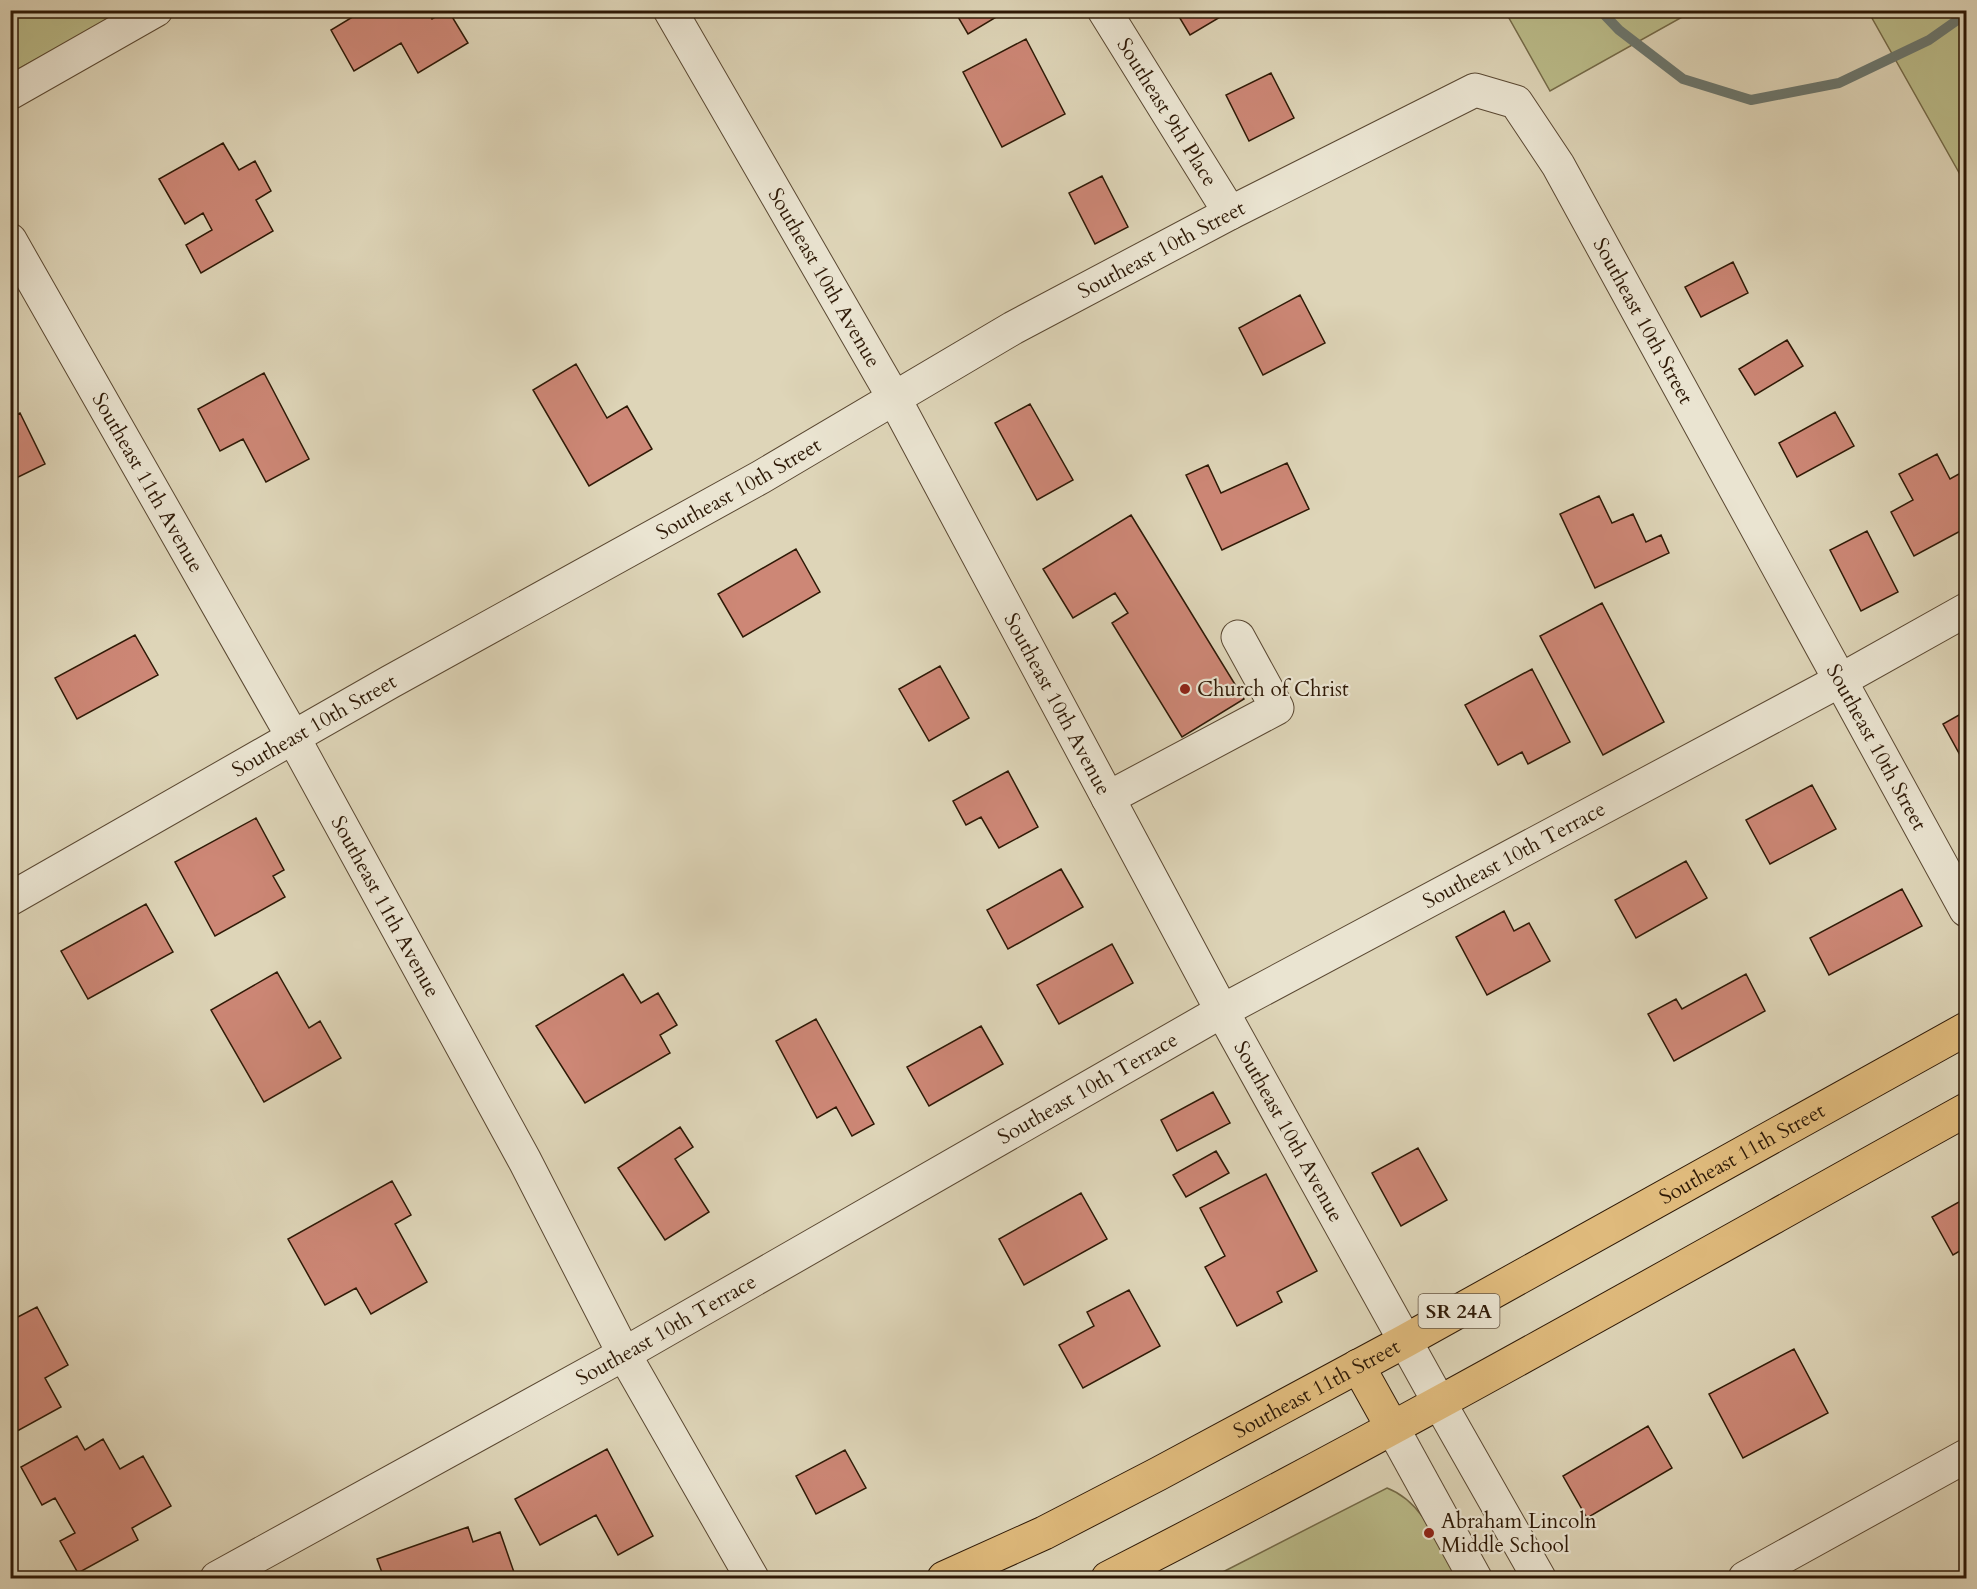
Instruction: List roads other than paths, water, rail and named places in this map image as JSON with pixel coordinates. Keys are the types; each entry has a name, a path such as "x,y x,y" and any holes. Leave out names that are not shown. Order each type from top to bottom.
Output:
{"highway":[{"name":"Southeast 11th Street","path":"944,1578 1055,1528 1405,1341 1966,1029"},
{"path":"1108,1578 1198,1533 1439,1402 1966,1110"},
{"path":"1358,1366 1392,1427"}],"street":[{"path":"10,93 156,10"},
{"name":"Southeast 10th Avenue","path":"670,10 894,398 1222,1011 1539,1578"},
{"name":"Southeast 9th Place","path":"1104,10 1230,213"},
{"name":"Southeast 10th Street","path":"10,900 293,737 761,477 1013,328 1230,213 1475,90 1516,102 1558,165 1966,910"},
{"name":"Southeast 11th Avenue","path":"10,240 293,737 519,1150 624,1354 752,1578"},
{"name":"Southeast 10th Terrace","path":"217,1578 624,1354 1222,1011 1841,680 1966,610"},
{"path":"1108,798 1277,708 1238,637"},
{"path":"1392,1427 1475,1578"},
{"path":"1745,1578 1966,1456"}],"waterway":[{"path":"1600,10 1619,30 1683,79 1751,100 1839,83 1929,40 1966,14"}],"place":[{"name":"Church of Christ","path":"1185,689"},
{"name":"Abraham Lincoln Middle School","path":"1429,1533"}]}
